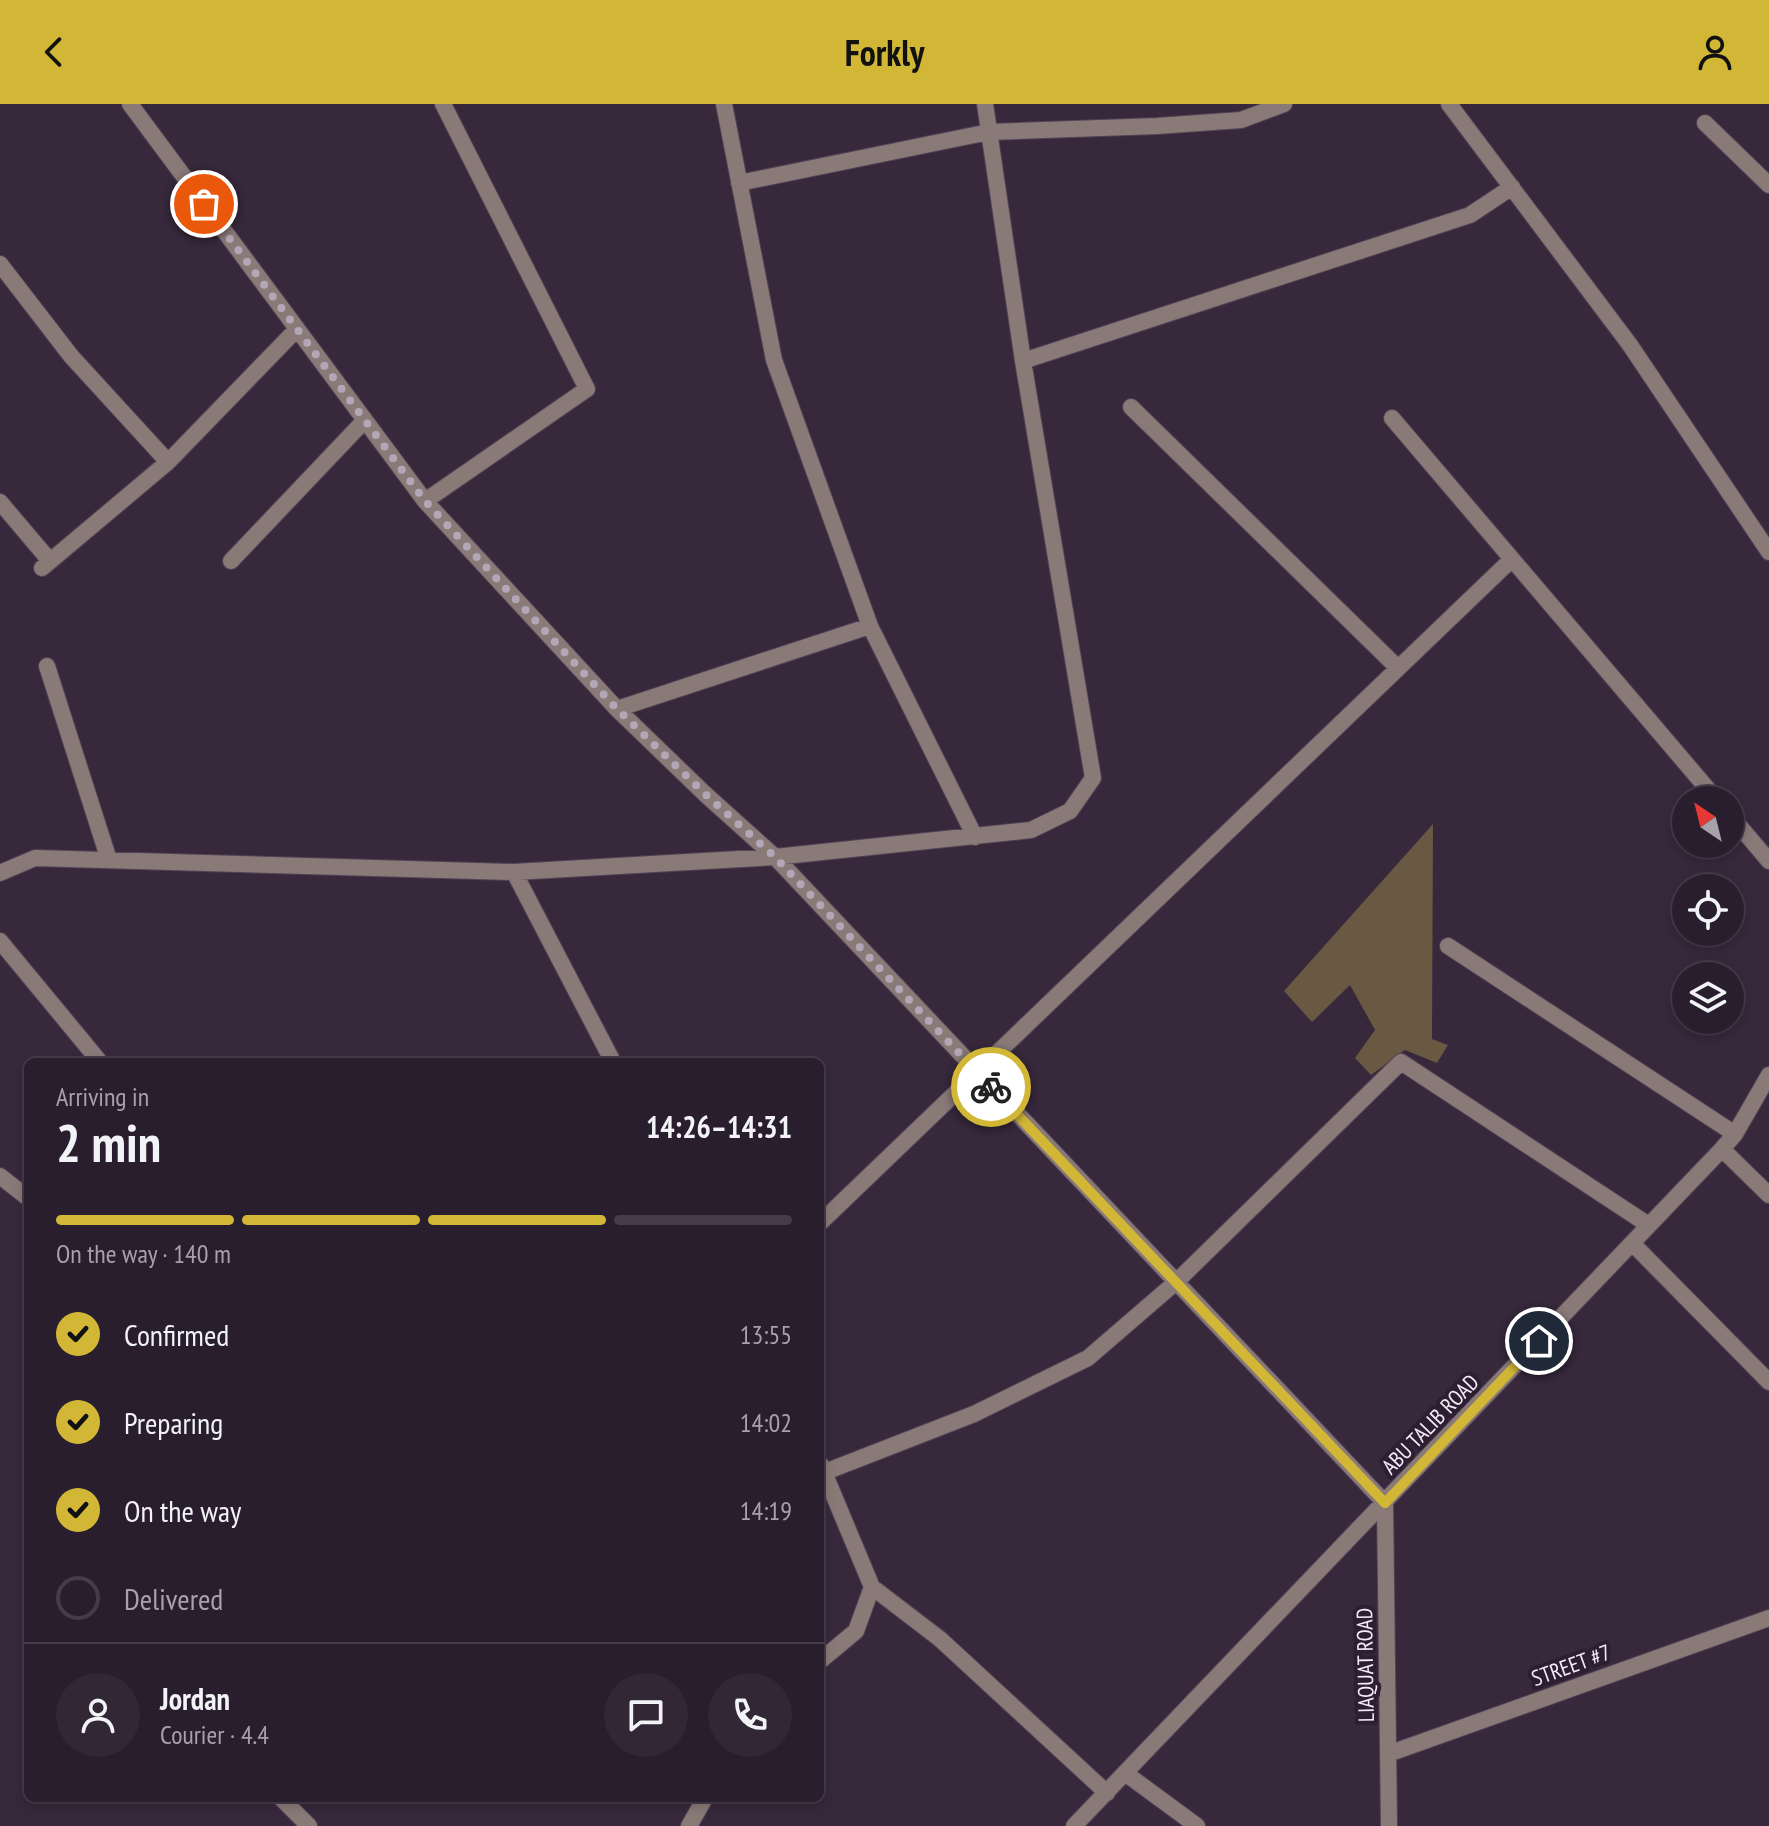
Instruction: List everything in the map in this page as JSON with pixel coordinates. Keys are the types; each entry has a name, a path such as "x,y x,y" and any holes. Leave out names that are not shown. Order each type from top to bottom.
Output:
{"street":[{"path":"130,104 425,501 617,709 775,857 1385,1503"},
{"path":"425,501 587,389 443,104"},
{"path":"724,104 774,360 870,626 975,837"},
{"path":"0,873 35,858 514,872 775,857 1031,830 1070,811 1093,778 1023,361 985,104"},
{"path":"739,183 989,132 1241,120 1284,104"},
{"path":"1449,104 1630,345 1769,552"},
{"path":"1705,123 1769,185"},
{"path":"1023,361 1470,215 1512,187"},
{"path":"0,264 71,356 168,462"},
{"path":"0,502 46,565 168,462 297,329"},
{"path":"1131,407 1398,668"},
{"path":"1392,418 1705,786"},
{"path":"231,561 365,420"},
{"path":"824,1219 1512,559"},
{"path":"617,709 870,626"},
{"path":"47,666 109,860"},
{"path":"1744,832 1769,861"},
{"path":"514,872 611,1058"},
{"path":"0,941 97,1058"},
{"path":"1448,946 1735,1134"},
{"path":"824,1467 974,1414 1088,1358 1176,1282 1401,1062 1647,1224"},
{"name":"ABU TALIB ROAD","path":"1074,1826 1722,1149 1735,1134 1769,1075"},
{"path":"1722,1149 1769,1195"},
{"path":"0,1176 24,1195"},
{"path":"1632,1243 1769,1382"},
{"path":"824,1473 872,1587 940,1639 1107,1793"},
{"name":"LIAQUAT ROAD","path":"1385,1503 1389,1826"},
{"path":"824,1658 856,1631 872,1587"},
{"name":"STREET #7","path":"1388,1754 1769,1618"},
{"path":"1125,1773 1197,1826"},
{"path":"285,1802 309,1826"},
{"path":"689,1826 703,1802"}],"building":[{"path":"1433,824 1432,1039 1448,1045 1437,1063 1405,1050 1371,1075 1355,1058 1375,1030 1350,985 1312,1022 1284,991"}],"way so far":[{"path":"204,204 425,501 617,709 775,857 991,1087"}],"route":[{"path":"991,1087 1385,1503 1539,1341"}]}
